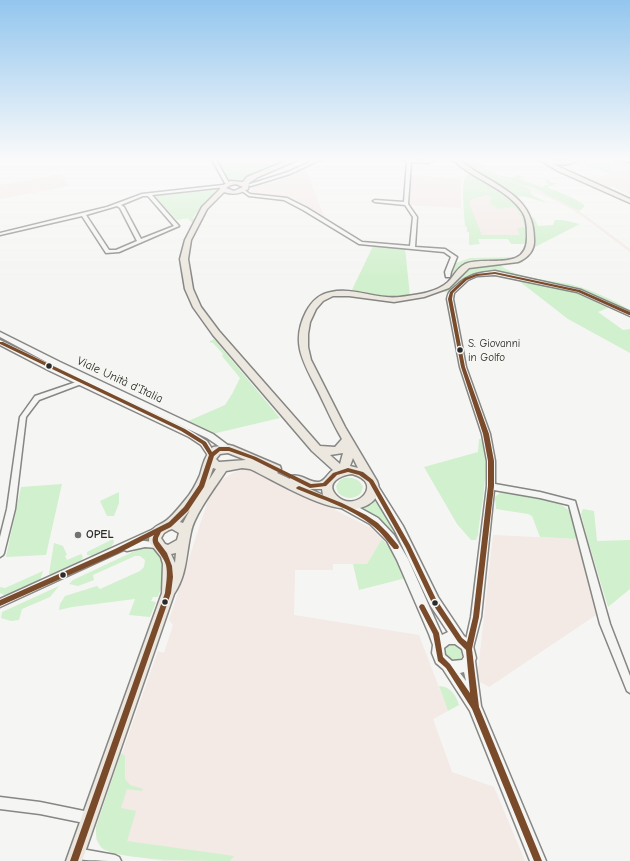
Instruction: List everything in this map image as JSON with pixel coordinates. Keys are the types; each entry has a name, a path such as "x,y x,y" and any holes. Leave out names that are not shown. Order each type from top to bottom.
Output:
{"main road":[{"path":"213,198 204,208 196,224 186,247 184,259 186,278 197,306 216,333 316,448 342,471"},
{"path":"196,224 217,202 223,198"},
{"path":"475,707 469,655 434,601 399,528 347,440 305,355 302,342 303,332 316,302 324,296 344,294 394,300 409,298 437,291 447,286 452,282 458,272 469,265 512,261 522,259 528,255 530,248 531,228 529,219 523,208 512,198"},
{"path":"316,448 334,452 345,446 347,440"},
{"path":"342,471 348,456 347,440"},
{"path":"75,858 168,593 171,569 167,556 159,547 155,538 164,527 186,509 202,486 212,457 219,449 232,450 254,458 310,486 317,486 328,480 342,471 355,471 361,473 372,483 372,494 367,501 358,506 342,505 328,494 328,480 329,472 316,448"},
{"path":"159,547 172,549 183,537 202,499 228,465 237,457 232,450"},
{"path":"212,457 215,465 251,465 316,497 342,505 374,521 394,544 407,569 421,605 436,633 439,645 439,656 442,662 448,666 460,668 466,665 469,655"},
{"path":"164,527 179,526 183,537 182,560 177,579 168,593"},
{"path":"439,645 443,640 448,638 460,640"},
{"path":"448,666 475,707 538,861"}],"street":[{"path":"0,234 118,205 133,198"},
{"path":"83,214 108,252 117,251 177,225 153,198"},
{"path":"278,198 285,199 305,209 362,243 445,251 454,257 448,272 448,276"},
{"path":"406,198 406,204 415,217 412,247"},
{"path":"375,201 406,204"},
{"path":"118,205 122,207 140,242"},
{"path":"469,655 476,617 491,486 491,461 486,434 463,367 450,299 451,293 466,280 476,276 495,273 578,291 630,314"},
{"name":"Viale Unità d'Italia","path":"0,340 82,382 190,434 204,442 209,448 212,457"},
{"name":"Viale Unità d'Italia","path":"0,340 57,364 210,436 232,450"},
{"path":"0,553 11,509 23,417 37,398 82,382"},
{"path":"491,486 540,495 572,503 605,624 630,688"},
{"path":"0,603 117,551 164,527"},
{"path":"117,551 145,544 159,547"},
{"path":"0,803 40,808 89,818"},
{"path":"75,858 115,861"}],"shaded area":[{"path":"287,198 317,198 325,218 307,207"},
{"path":"409,198 461,198 461,208 409,205"},
{"path":"491,198 493,200 491,205 495,207 515,207 516,210 523,212 519,213 523,218 521,218 525,228 521,235 482,235 468,203 470,200"},
{"path":"550,198 554,198 585,215 630,249 630,252 582,216"},
{"path":"253,469 371,528 382,539 367,564 333,564 333,570 295,570 294,615 419,635 448,711 433,719 452,772 494,787 525,861 164,861 112,853 102,848 96,839 96,827 158,651 164,653 173,625 169,620 210,494 221,480 235,472"},
{"path":"493,535 577,539 596,615 489,687 477,680"}],"green space":[{"path":"156,198 212,198 204,204 193,217 194,221 191,222 188,218 177,220"},
{"path":"463,198 477,198 470,200 471,202 469,203 482,235 520,235 517,228 525,227 521,218 523,218 518,213 521,213 524,216 526,223 526,244 511,244 508,239 478,239 480,244 469,245 469,232 467,232 467,227 465,226"},
{"path":"508,198 523,212 517,211 515,207 499,209 491,205 490,201 492,199"},
{"path":"530,198 538,198 548,203"},
{"path":"554,198 575,199 584,205 584,207 579,211"},
{"path":"530,218 534,218 538,226 553,225 555,220 563,220 580,224 534,247 533,230"},
{"path":"373,246 405,248 410,296 383,297 351,292"},
{"path":"525,246 528,247 524,256 510,260 469,262 463,264 453,275 452,274 456,263 470,258 517,257 521,255"},
{"path":"499,264 514,273 524,276 573,285 588,290 617,303 630,310 630,312 576,288 531,280 495,270 468,275 447,293 443,291 455,283 467,268"},
{"path":"519,281 577,293 610,307 598,312 623,330 630,329 630,353 568,319"},
{"path":"214,339 280,418 212,434 186,422 225,405 240,378 222,356 223,354 213,343 209,342"},
{"path":"479,439 481,439 484,450 484,487 478,535 476,540 471,540 457,524 424,467 478,452"},
{"path":"344,478 353,478 358,480 363,487 361,493 350,498 344,497 338,493 336,486 340,480"},
{"path":"62,484 46,555 6,557 21,487"},
{"path":"119,492 119,503 114,516 107,516 100,501"},
{"path":"501,492 538,497 558,503 565,507 570,512 577,539 540,537 532,516 496,509 495,497"},
{"path":"375,494 399,539 401,547 357,508 368,504"},
{"path":"583,509 594,511 597,541 630,540 630,589 608,607 581,514"},
{"path":"113,539 114,542 111,547 93,556 87,555 87,552"},
{"path":"382,539 393,552 406,578 359,590 353,564 367,564"},
{"path":"54,543 63,546 67,555 65,556 67,560 81,554 83,557 80,562 51,575 49,574"},
{"path":"148,547 159,552 163,556 165,567 158,597 153,597 151,601 156,602 150,617 129,615 135,599 59,610 60,604 65,596 97,586 100,589 140,571 144,567 145,560 140,556 135,556 93,575 94,580 78,586 69,584 73,580 139,549"},
{"path":"43,571 40,580 6,596 0,593 0,587 5,588"},
{"path":"59,586 50,597 22,609 19,620 11,621 1,618 2,612"},
{"path":"450,644 458,644 463,649 461,660 458,662 450,662 445,657 445,649"},
{"path":"439,686 449,689 459,705 448,711"},
{"path":"121,753 125,756 125,779 130,785 143,789 142,791 127,789 121,808 136,811 127,841 234,856 230,861 143,858 125,856 102,848 97,841 96,827"}],"transit line":[{"path":"469,649 476,617 491,486 491,461 486,434 463,367 450,299 451,293 466,279 476,275 495,273 579,291 630,314"},
{"path":"1,343 183,430 204,443 212,455"},
{"path":"74,861 168,593 170,577 168,561 155,542 155,538 159,530 169,525 186,509 202,486 212,455 219,449 229,449 254,458 310,486 324,485 335,474 348,470 361,473 371,481 408,547 434,601 460,640 469,649 475,707"},
{"path":"299,488 340,504 364,517 376,525 396,547"},
{"path":"0,603 117,551 169,524"},
{"path":"422,607 436,633 440,659 448,666 475,707 538,861"}],"place":[{"name":"S. Giovanni in Golfo","path":"460,350"},
{"name":"OPEL","path":"78,535"}]}
